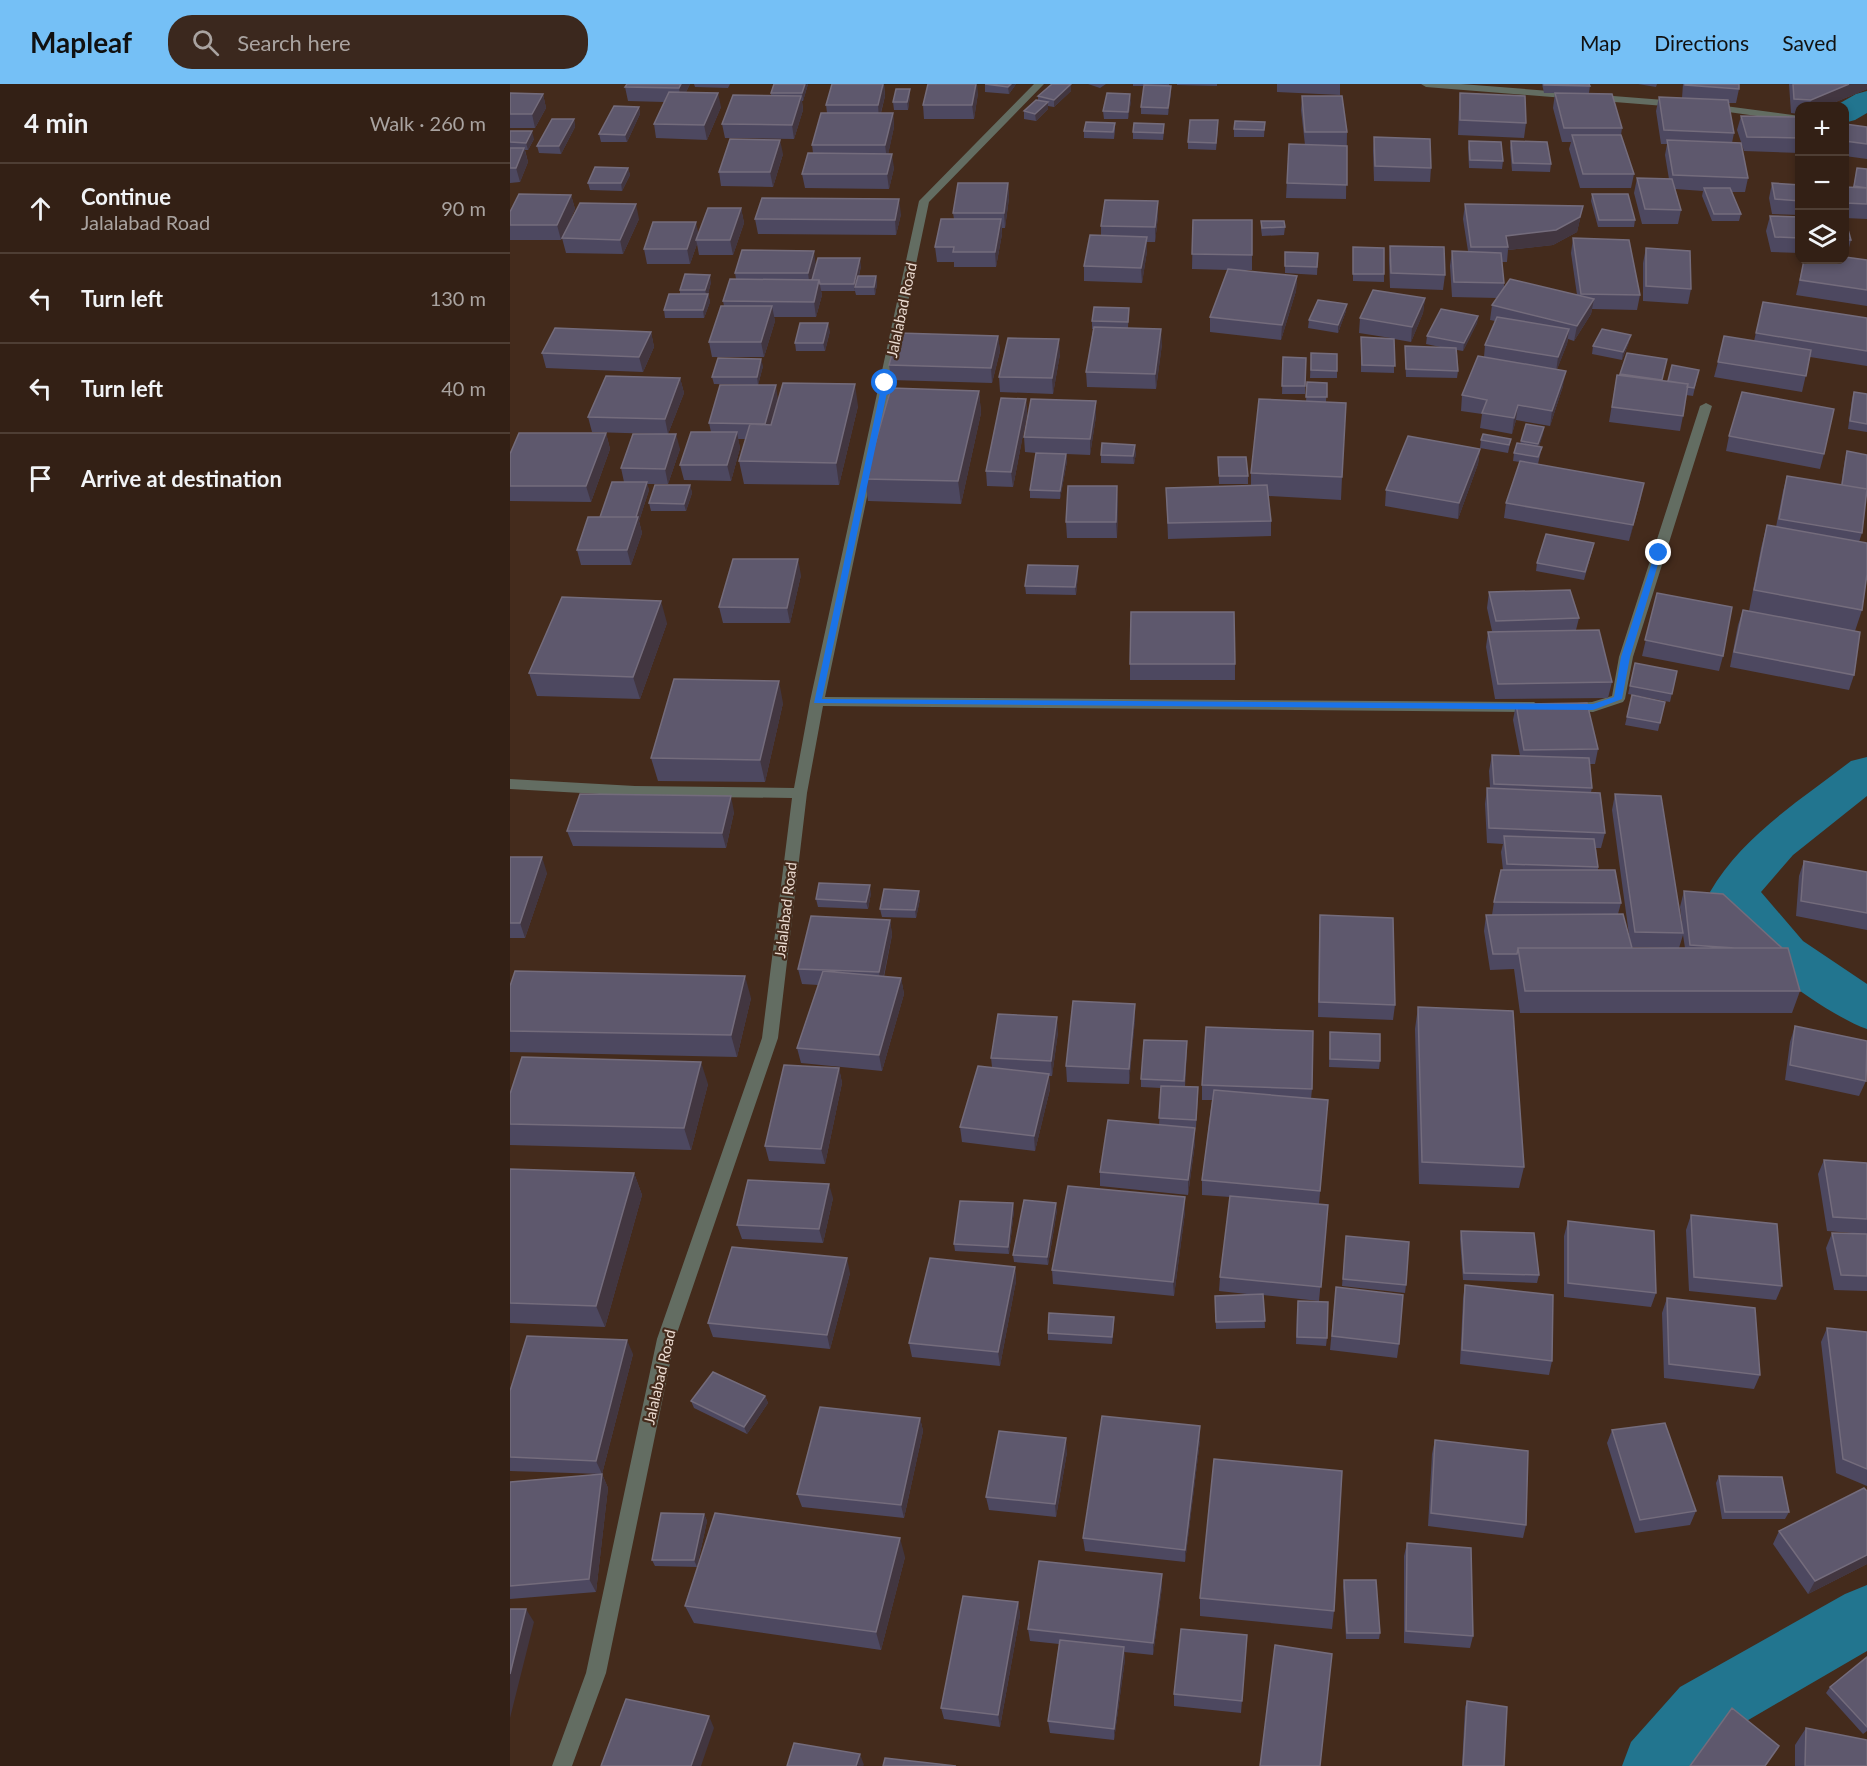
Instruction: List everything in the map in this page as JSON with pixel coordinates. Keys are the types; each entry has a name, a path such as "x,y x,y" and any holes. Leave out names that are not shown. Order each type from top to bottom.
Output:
{"street":[{"name":"Jalalabad Road","path":"562,1766 596,1673 666,1339 770,1038 800,794 817,701 924,201 1039,84"},
{"path":"1426,84 1693,106"},
{"path":"1704,107 1795,118"},
{"path":"817,701 1593,707 1618,699 1626,657 1706,406"},
{"path":"510,784 800,794"}],"building":[{"path":"627,84 681,84 679,88 625,87"},
{"path":"774,84 805,84 802,93 771,93"},
{"path":"832,84 883,84 878,105 826,105"},
{"path":"928,84 976,84 972,105 923,105"},
{"path":"985,84 1011,84 1008,87"},
{"path":"1052,84 1071,84 1054,100 1038,96"},
{"path":"1589,84 1590,86 1544,85"},
{"path":"1739,84 1739,89 1685,85"},
{"path":"1793,84 1849,84 1811,100 1794,99"},
{"path":"1144,85 1171,86 1168,108 1141,107"},
{"path":"896,89 910,89 907,102 893,102"},
{"path":"669,92 718,93 704,125 654,124"},
{"path":"510,93 543,94 532,114 510,114"},
{"path":"1107,93 1130,94 1128,112 1103,111"},
{"path":"1460,93 1525,96 1526,123 1460,120"},
{"path":"1555,93 1612,94 1622,128 1564,128"},
{"path":"733,95 801,96 792,125 722,124"},
{"path":"1302,96 1342,96 1347,132 1305,132"},
{"path":"1659,97 1728,100 1734,133 1664,130"},
{"path":"1036,100 1048,102 1035,114 1024,111"},
{"path":"614,106 639,107 625,135 599,134"},
{"path":"821,113 893,113 885,145 812,145"},
{"path":"1741,116 1795,117 1795,138 1747,137"},
{"path":"552,119 574,119 559,146 537,146"},
{"path":"1190,120 1218,120 1216,143 1188,142"},
{"path":"1235,121 1265,122 1264,130 1234,129"},
{"path":"1086,122 1115,123 1113,132 1084,131"},
{"path":"1134,123 1164,124 1163,133 1133,132"},
{"path":"1849,125 1867,127 1867,144 1849,142"},
{"path":"510,131 532,131 526,143 510,142"},
{"path":"1572,135 1621,135 1634,174 1583,174"},
{"path":"1374,137 1430,139 1431,168 1375,166"},
{"path":"730,139 780,140 770,172 719,172"},
{"path":"1667,140 1741,143 1748,178 1673,175"},
{"path":"1469,141 1501,142 1503,161 1470,160"},
{"path":"1511,141 1547,142 1551,164 1513,163"},
{"path":"1289,144 1347,146 1347,185 1287,183"},
{"path":"510,148 524,148 516,168 510,168"},
{"path":"808,153 892,154 887,174 802,174"},
{"path":"595,167 628,168 621,183 588,183"},
{"path":"1857,168 1867,169 1867,188 1854,186"},
{"path":"1637,178 1672,179 1681,210 1645,209"},
{"path":"958,183 1008,183 1004,213 953,213"},
{"path":"1772,183 1795,185 1795,201 1775,199"},
{"path":"1849,187 1867,188 1867,204 1849,203"},
{"path":"1704,188 1730,188 1741,214 1714,214"},
{"path":"519,194 571,195 557,225 510,225 510,212"},
{"path":"1592,194 1628,194 1635,220 1599,220"},
{"path":"762,198 899,199 895,220 755,219"},
{"path":"1105,200 1158,201 1155,227 1101,226"},
{"path":"580,203 636,204 620,240 562,238"},
{"path":"1465,204 1583,206 1580,217 1556,230 1506,236 1508,247 1471,247"},
{"path":"708,208 741,208 730,240 696,240"},
{"path":"1770,216 1795,217 1795,238 1775,237"},
{"path":"941,219 1001,219 995,252 953,252 954,247 935,247"},
{"path":"1193,220 1252,220 1252,255 1192,254"},
{"path":"1261,221 1284,221 1285,227 1262,228"},
{"path":"653,222 696,222 687,249 644,249"},
{"path":"1090,235 1147,237 1141,268 1084,266"},
{"path":"1573,238 1629,240 1640,295 1581,294"},
{"path":"1390,246 1444,247 1445,275 1391,273"},
{"path":"1353,247 1384,248 1384,274 1353,274"},
{"path":"1646,248 1690,251 1691,289 1646,286"},
{"path":"742,250 814,251 808,273 735,273"},
{"path":"1452,251 1501,253 1504,283 1454,282"},
{"path":"1285,252 1318,253 1317,267 1285,266"},
{"path":"818,258 860,258 854,284 820,284 819,280 812,280"},
{"path":"1849,258 1867,260 1867,290 1800,280 1803,264 1849,264"},
{"path":"1228,269 1297,276 1282,325 1210,317"},
{"path":"685,274 710,275 705,290 680,290"},
{"path":"858,276 876,276 874,287 855,287"},
{"path":"730,279 819,280 814,302 723,301"},
{"path":"1510,279 1594,299 1577,326 1492,305"},
{"path":"1373,290 1425,298 1412,327 1360,318"},
{"path":"669,294 708,294 703,310 664,310"},
{"path":"1318,300 1347,304 1338,325 1309,320"},
{"path":"1763,302 1867,318 1867,351 1756,333"},
{"path":"721,306 772,306 761,342 709,342"},
{"path":"1094,307 1129,308 1128,322 1092,321"},
{"path":"1441,309 1478,316 1464,343 1427,336"},
{"path":"1497,317 1569,329 1558,357 1485,345"},
{"path":"800,323 828,323 823,343 795,343"},
{"path":"1094,327 1161,329 1155,374 1086,372"},
{"path":"555,328 651,332 639,357 542,353"},
{"path":"1602,329 1631,335 1623,352 1593,346"},
{"path":"898,333 998,336 991,368 889,365"},
{"path":"1724,336 1811,350 1806,376 1718,362"},
{"path":"1361,337 1394,339 1395,366 1362,365"},
{"path":"1008,338 1059,339 1052,378 999,377"},
{"path":"1405,346 1456,348 1458,371 1406,369"},
{"path":"1311,353 1337,354 1337,371 1311,370"},
{"path":"1627,353 1667,359 1662,380 1620,374"},
{"path":"1478,356 1566,371 1552,411 1518,405 1514,418 1482,413 1487,400 1462,395"},
{"path":"1283,357 1306,358 1305,386 1282,386"},
{"path":"718,358 761,359 757,377 712,377"},
{"path":"1672,365 1699,370 1694,388 1687,387 1688,384 1668,381"},
{"path":"1617,375 1688,384 1683,416 1612,407"},
{"path":"606,376 680,378 665,419 588,417"},
{"path":"1307,382 1327,383 1327,397 1306,397"},
{"path":"783,383 855,384 836,463 739,461 750,424 771,425"},
{"path":"720,385 776,385 765,424 709,423"},
{"path":"891,388 979,391 958,481 865,479"},
{"path":"1742,392 1834,409 1824,454 1729,436"},
{"path":"1854,392 1867,394 1867,424 1850,421"},
{"path":"1001,398 1026,399 1011,472 986,471"},
{"path":"1031,399 1096,401 1090,439 1024,437"},
{"path":"1259,399 1346,403 1342,477 1251,473"},
{"path":"1526,424 1544,427 1538,444 1521,441"},
{"path":"691,432 737,432 727,465 680,465"},
{"path":"519,433 606,433 586,486 510,486 510,454"},
{"path":"633,434 676,434 665,469 621,468"},
{"path":"1483,434 1511,439 1509,445 1481,440"},
{"path":"1408,436 1480,449 1459,503 1386,490"},
{"path":"1102,443 1135,445 1133,456 1101,455"},
{"path":"1517,443 1542,447 1538,457 1514,453"},
{"path":"1847,451 1867,455 1867,489 1842,485"},
{"path":"1036,453 1066,454 1060,491 1030,490"},
{"path":"1218,457 1246,457 1248,476 1219,476"},
{"path":"1520,461 1644,483 1633,525 1506,503"},
{"path":"1787,476 1867,489 1862,533 1779,519"},
{"path":"612,482 647,482 636,517 600,517"},
{"path":"655,485 690,485 684,504 649,503"},
{"path":"1267,485 1271,521 1168,523 1166,488"},
{"path":"1068,486 1117,486 1116,522 1066,522"},
{"path":"588,517 638,517 627,550 577,550"},
{"path":"1767,525 1867,543 1867,574 1862,610 1754,590"},
{"path":"1546,534 1594,543 1585,572 1537,563"},
{"path":"733,559 798,559 787,608 719,607"},
{"path":"1028,565 1078,566 1075,587 1025,586"},
{"path":"1570,590 1579,618 1496,621 1489,592"},
{"path":"1657,593 1732,607 1723,656 1645,640"},
{"path":"562,597 661,601 633,677 529,673"},
{"path":"1743,610 1860,632 1854,675 1734,652"},
{"path":"1131,612 1234,612 1235,664 1130,664"},
{"path":"1599,630 1612,682 1498,684 1488,632"},
{"path":"1635,663 1677,671 1672,694 1630,686"},
{"path":"674,679 779,681 760,760 651,758"},
{"path":"1632,695 1665,702 1660,723 1627,717"},
{"path":"1587,703 1598,749 1524,750 1516,704"},
{"path":"1492,755 1589,758 1592,788 1494,784"},
{"path":"1487,788 1600,793 1605,833 1489,828"},
{"path":"580,794 731,796 722,833 567,831"},
{"path":"1615,794 1661,796 1683,933 1635,932"},
{"path":"1504,836 1594,839 1598,867 1507,864"},
{"path":"510,857 542,857 520,923 510,923"},
{"path":"1804,861 1867,872 1867,913 1801,901"},
{"path":"1501,870 1615,870 1621,903 1494,902"},
{"path":"819,883 870,885 866,902 816,899"},
{"path":"884,889 919,891 915,910 880,909"},
{"path":"1684,891 1723,894 1782,948 1690,945"},
{"path":"1623,914 1632,948 1518,948 1517,954 1493,954 1486,915"},
{"path":"1320,915 1393,918 1395,1005 1319,1002"},
{"path":"811,916 890,920 879,972 798,969"},
{"path":"1518,948 1788,948 1800,991 1525,991"},
{"path":"515,971 745,976 731,1035 510,1031 510,986"},
{"path":"823,971 901,978 879,1055 797,1048"},
{"path":"1073,1001 1135,1004 1129,1069 1066,1066"},
{"path":"1418,1007 1513,1011 1524,1167 1422,1162"},
{"path":"998,1014 1057,1017 1051,1061 991,1058"},
{"path":"1795,1026 1867,1041 1866,1081 1790,1065"},
{"path":"1206,1027 1313,1031 1312,1089 1202,1085"},
{"path":"1330,1032 1380,1034 1380,1061 1330,1059"},
{"path":"1144,1040 1187,1041 1184,1081 1141,1079"},
{"path":"522,1057 701,1062 684,1128 510,1124 510,1094"},
{"path":"784,1065 839,1068 821,1149 765,1146"},
{"path":"978,1066 1049,1074 1034,1136 960,1127"},
{"path":"1161,1086 1198,1087 1196,1120 1159,1118"},
{"path":"1214,1090 1328,1100 1320,1191 1202,1180"},
{"path":"1108,1120 1195,1128 1188,1180 1100,1172"},
{"path":"1824,1160 1867,1163 1867,1219 1833,1217"},
{"path":"510,1169 634,1173 596,1306 510,1303"},
{"path":"748,1180 829,1184 819,1229 737,1225"},
{"path":"1068,1186 1185,1197 1173,1282 1052,1270"},
{"path":"1230,1196 1328,1205 1321,1287 1220,1277"},
{"path":"1024,1200 1056,1203 1047,1257 1013,1255"},
{"path":"960,1201 1013,1203 1008,1247 954,1244"},
{"path":"1691,1215 1777,1224 1782,1286 1694,1277"},
{"path":"1568,1221 1654,1231 1656,1293 1568,1283"},
{"path":"1461,1231 1534,1233 1539,1275 1464,1273"},
{"path":"1832,1233 1867,1234 1867,1276 1841,1275"},
{"path":"1346,1236 1409,1242 1406,1285 1343,1279"},
{"path":"732,1247 847,1258 827,1335 708,1323"},
{"path":"930,1258 1015,1267 998,1352 909,1343"},
{"path":"1465,1285 1553,1295 1552,1361 1462,1350"},
{"path":"1336,1287 1403,1295 1399,1344 1332,1336"},
{"path":"1263,1294 1265,1321 1216,1322 1215,1296"},
{"path":"1667,1298 1755,1308 1760,1375 1669,1364"},
{"path":"1298,1301 1328,1302 1327,1338 1297,1337"},
{"path":"1049,1313 1114,1317 1112,1337 1048,1333"},
{"path":"1827,1328 1867,1332 1867,1469 1843,1459"},
{"path":"527,1336 627,1340 596,1461 510,1457 510,1391"},
{"path":"713,1372 765,1396 744,1427 691,1401"},
{"path":"820,1407 920,1418 901,1505 797,1494"},
{"path":"1102,1416 1200,1426 1185,1550 1083,1538"},
{"path":"1665,1423 1696,1511 1640,1520 1612,1430"},
{"path":"999,1431 1066,1438 1055,1504 986,1497"},
{"path":"1435,1440 1528,1451 1526,1525 1431,1513"},
{"path":"1214,1459 1342,1471 1334,1611 1200,1598"},
{"path":"602,1474 589,1579 510,1586 510,1482"},
{"path":"1719,1476 1782,1477 1789,1512 1725,1512"},
{"path":"1864,1488 1867,1491 1867,1555 1815,1581 1779,1531"},
{"path":"661,1513 704,1514 694,1560 652,1560"},
{"path":"715,1513 900,1538 876,1632 685,1606"},
{"path":"1407,1543 1471,1548 1473,1636 1406,1631"},
{"path":"1039,1561 1162,1574 1153,1643 1028,1629"},
{"path":"1344,1580 1376,1580 1380,1633 1347,1633"},
{"path":"963,1596 1018,1602 998,1715 941,1708"},
{"path":"510,1609 526,1609 510,1674"},
{"path":"1181,1629 1247,1635 1242,1701 1174,1694"},
{"path":"1060,1640 1124,1647 1114,1729 1048,1721"},
{"path":"1275,1645 1332,1654 1320,1766 1260,1766"},
{"path":"1867,1657 1867,1727 1830,1687"},
{"path":"626,1699 709,1716 691,1766 601,1766"},
{"path":"1467,1701 1507,1707 1504,1766 1463,1766"},
{"path":"1732,1708 1779,1746 1765,1766 1690,1766"},
{"path":"1806,1728 1867,1740 1867,1766 1805,1766"},
{"path":"794,1743 860,1754 856,1766 787,1766"},
{"path":"885,1758 956,1766 883,1766"}],"waterway":[{"path":"1849,111 1867,100"},
{"path":"1867,772 1777,843 1734,892 1786,954 1867,1010"},
{"path":"1655,1766 1703,1710 1867,1616"}],"route":[{"path":"885,383 817,701 1593,707 1618,699 1626,657 1659,553"}]}
